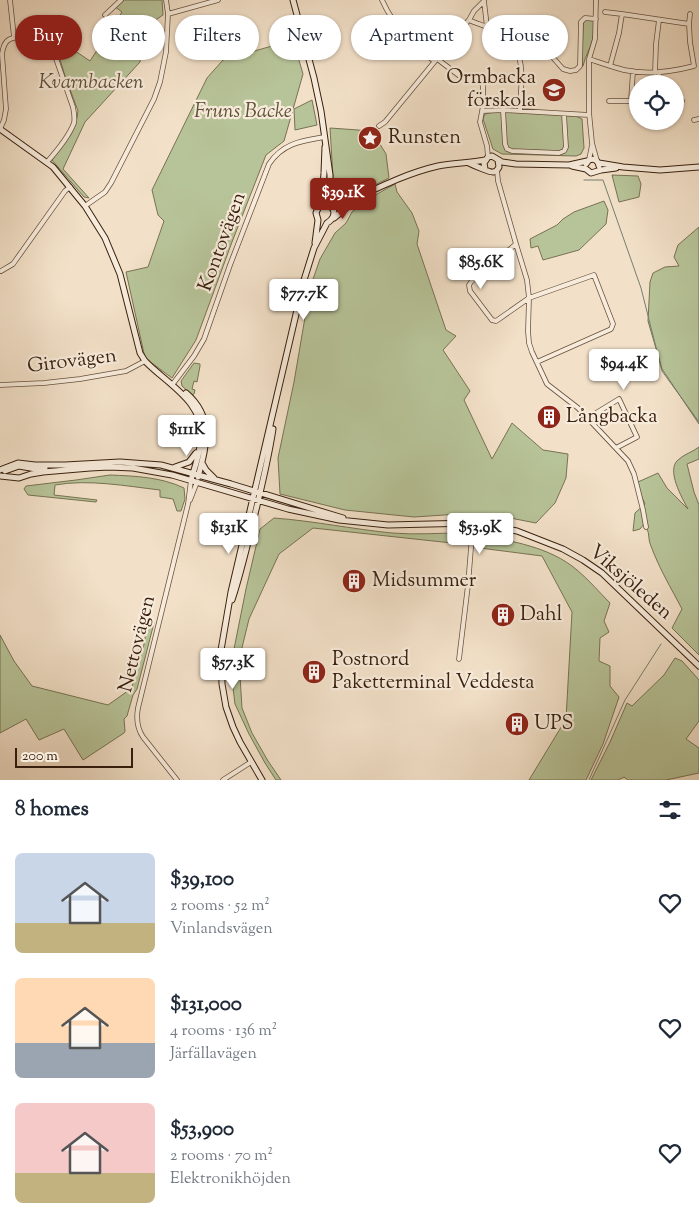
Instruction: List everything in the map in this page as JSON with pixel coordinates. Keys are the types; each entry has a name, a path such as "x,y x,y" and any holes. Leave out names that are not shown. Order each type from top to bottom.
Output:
{"street":[{"path":"10,0 14,37"},
{"path":"105,14 121,0"},
{"path":"85,206 104,192 112,183 154,99 166,52 168,14 166,0"},
{"path":"168,14 218,0"},
{"path":"262,780 233,727 224,698 221,650 231,592 257,492 304,280 314,248 318,220 316,213 322,200 324,137 322,111 293,0"},
{"path":"382,0 390,15"},
{"path":"596,0 596,39 590,59 589,115 592,143 600,167 597,172"},
{"path":"472,15 484,2 486,15"},
{"path":"605,12 689,24"},
{"path":"610,66 622,14"},
{"path":"590,59 633,71 657,72 697,66 690,42 690,14"},
{"path":"555,60 563,69 570,71 576,70 580,66 581,22 585,18 596,19"},
{"path":"658,20 656,44 658,75"},
{"path":"47,162 74,122 72,107 50,43 43,37 14,37 5,43 2,54 6,109 0,129 47,162 85,206 105,238 120,274 144,361 190,401 196,411 201,426 202,438 194,481"},
{"path":"380,126 434,60"},
{"path":"436,60 461,77 483,86 483,106 480,122 488,146 500,165 498,181 527,280 529,343 537,362 547,384 578,408 628,461 634,474 646,527"},
{"path":"520,60 520,111"},
{"path":"609,101 631,101 633,71"},
{"path":"482,111 503,110 589,115"},
{"path":"503,110 505,144 507,149 512,151 564,152 566,147 564,114"},
{"path":"324,137 328,152 333,219"},
{"name":"Kontovägen","path":"172,385 204,339 269,164 287,146 324,137"},
{"path":"586,169 585,166 592,143"},
{"path":"485,169 484,165 488,146"},
{"path":"319,206 326,204 331,207 338,207 407,176 439,166 486,159 496,158 516,164 569,165 586,169 591,173 623,168 660,170 699,167"},
{"path":"569,165 594,159 598,162 623,168"},
{"path":"469,163 491,172 498,181"},
{"path":"491,172 516,164"},
{"path":"1,271 13,264 65,191 70,187"},
{"path":"330,188 336,200 346,203"},
{"path":"314,248 327,223 358,198"},
{"path":"318,220 322,223 327,223"},
{"path":"516,244 471,282 469,287 490,319 494,321 499,320 529,298 594,275 613,324 611,329 537,362"},
{"name":"Girovägen","path":"0,385 80,379 126,371 144,361"},
{"path":"172,385 191,397 202,414 207,435 202,462 196,474"},
{"path":"588,418 620,399 637,436 616,448"},
{"path":"171,467 189,462 200,446"},
{"name":"Viksjöleden","path":"0,473 18,463 65,465 120,462 147,463 196,474 354,522"},
{"path":"202,462 206,470 216,480"},
{"name":"Viksjöleden","path":"22,467 40,469 65,465"},
{"path":"17,466 22,467 25,471 24,476 18,478 0,473 17,466"},
{"name":"Viksjöleden","path":"24,476 51,471 121,467 157,472 309,514 339,520 388,525 473,523 517,531 563,549 583,560 606,577 699,666"},
{"path":"14,468 12,472 14,477"},
{"name":"Nettovägen","path":"177,780 141,734 137,717 194,481"},
{"path":"459,659 473,523"},
{"path":"223,780 251,762"}],"green space":[{"name":"Kvarnbacken","path":"122,0 162,0 163,15 120,15 122,12 114,6"},
{"path":"585,20 595,21 592,42 582,66 583,22"},
{"name":"Fruns Backe","path":"269,47 269,60 299,60 303,74 284,141 266,155 196,340 172,378 145,358 126,272 148,267 164,221 158,215 152,190 207,78 223,60 259,60 259,50"},
{"name":"Kvarnbacken","path":"82,56 90,61 92,58 92,60 140,60 85,122 63,169 89,198 84,197 52,160 67,139 77,118 78,111 60,60 82,60"},
{"path":"312,100 317,125 295,130 294,109"},
{"path":"503,110 555,112 582,119 584,148 581,154 576,156 502,154 493,149 483,119 485,114"},
{"path":"330,128 372,131 386,154 389,178 342,201 338,199 334,193"},
{"path":"612,175 638,176 641,184 639,197 619,202"},
{"path":"395,184 397,192 412,213 419,231 417,244 446,330 456,336 443,350 470,391 464,400 492,459 512,423 543,450 568,454 566,478 555,503 536,523 500,516 459,514 414,517 345,510 280,494 278,458 294,382 310,288 320,259 335,233 346,223 352,212 370,198"},
{"path":"604,201 608,210 606,224 579,250 543,260 538,246 531,248 530,239 557,225 574,212"},
{"path":"699,227 699,424 662,369 648,321 650,282 653,273 665,267 679,266 674,257 678,245"},
{"path":"194,363 200,364 200,366 197,382 194,381 192,389 195,390 192,395 182,386 181,381"},
{"path":"699,447 699,459 687,464 699,505 699,655 672,628 682,609 665,578 650,543 646,527 644,524 640,529 633,531 635,513 645,504 638,482 658,473 667,488 688,509 676,484 674,470 678,460"},
{"path":"110,475 157,479 184,488 185,499 181,511 177,511 173,499 160,497 160,490 94,483 55,485 54,495 97,500 96,502 28,495 24,489 26,486"},
{"path":"274,518 392,533 461,533 461,544 313,528 279,554 249,619 239,660 242,708 252,733 281,780 276,780 249,734 235,704 232,680 233,654 260,529"},
{"path":"478,535 530,546 555,556 577,570 610,603 604,621 609,632 600,638 599,661 610,666 610,686 619,697 603,744 586,780 529,780 566,719 572,612 542,556 480,548"},
{"path":"142,617 151,619 154,623 137,689 133,695 127,716 124,719 124,733 83,760 64,729 39,740 26,719 0,733 0,635 14,661 32,686 108,705 132,688 139,649 143,650 147,625 139,624 139,620"},
{"path":"675,658 682,661 699,680 699,721 686,739 699,748 699,773 666,780 628,780 624,777 618,780 591,780 627,703 632,706 664,675"}],"waterway":[{"path":"584,180 603,180 641,288 662,371 699,422"},
{"path":"589,780 625,700 661,644"}],"place":[{"name":"Ormbacka förskola","path":"554,90"},
{"name":"Runsten","path":"370,138"},
{"name":"Långbacka","path":"549,417"},
{"name":"Midsummer","path":"354,581"},
{"name":"Dahl","path":"503,615"},
{"name":"Postnord Paketterminal Veddesta","path":"314,672"},
{"name":"UPS","path":"517,724"}]}
